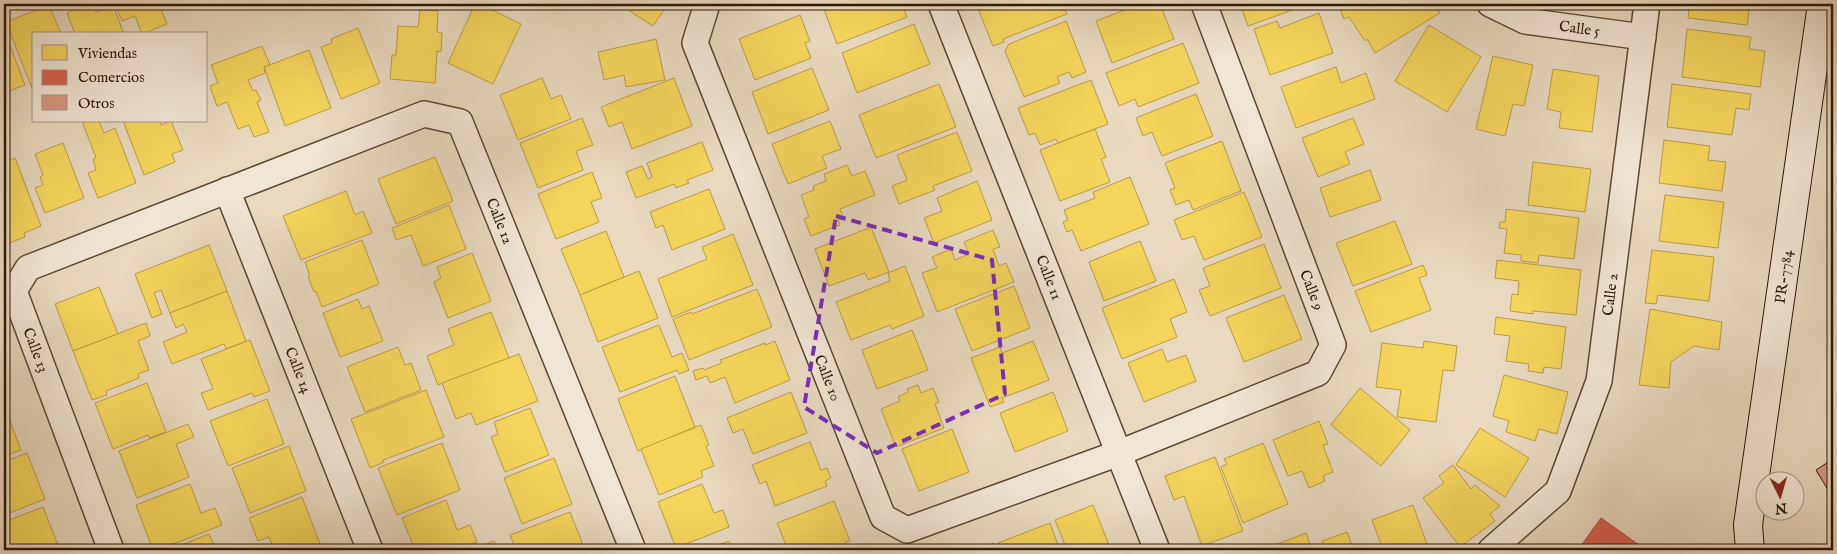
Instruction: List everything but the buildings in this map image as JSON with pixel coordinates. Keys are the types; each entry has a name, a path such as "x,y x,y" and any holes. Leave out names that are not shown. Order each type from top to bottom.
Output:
{"street":[{"name":"Calle 10","path":"707,4 695,43 884,517 907,530 1119,453"},
{"name":"Calle 11","path":"941,4 1157,550"},
{"name":"Calle 9","path":"1119,453 1318,373 1333,344 1204,4"},
{"name":"Calle 5","path":"1490,4 1525,21 1643,37"},
{"name":"Calle 2","path":"1491,550 1558,491 1599,381 1647,4"},
{"name":"PR-7784","path":"1750,550 1748,525 1822,4"},
{"name":"Calle 12","path":"227,190 424,114 460,122 633,550"},
{"name":"Calle 13","path":"112,550 14,291 28,268 227,190"},
{"name":"Calle 14","path":"227,190 370,550"}],"highlighted area":[{"path":"836,216 992,260 1005,394 877,453 804,407"}]}
